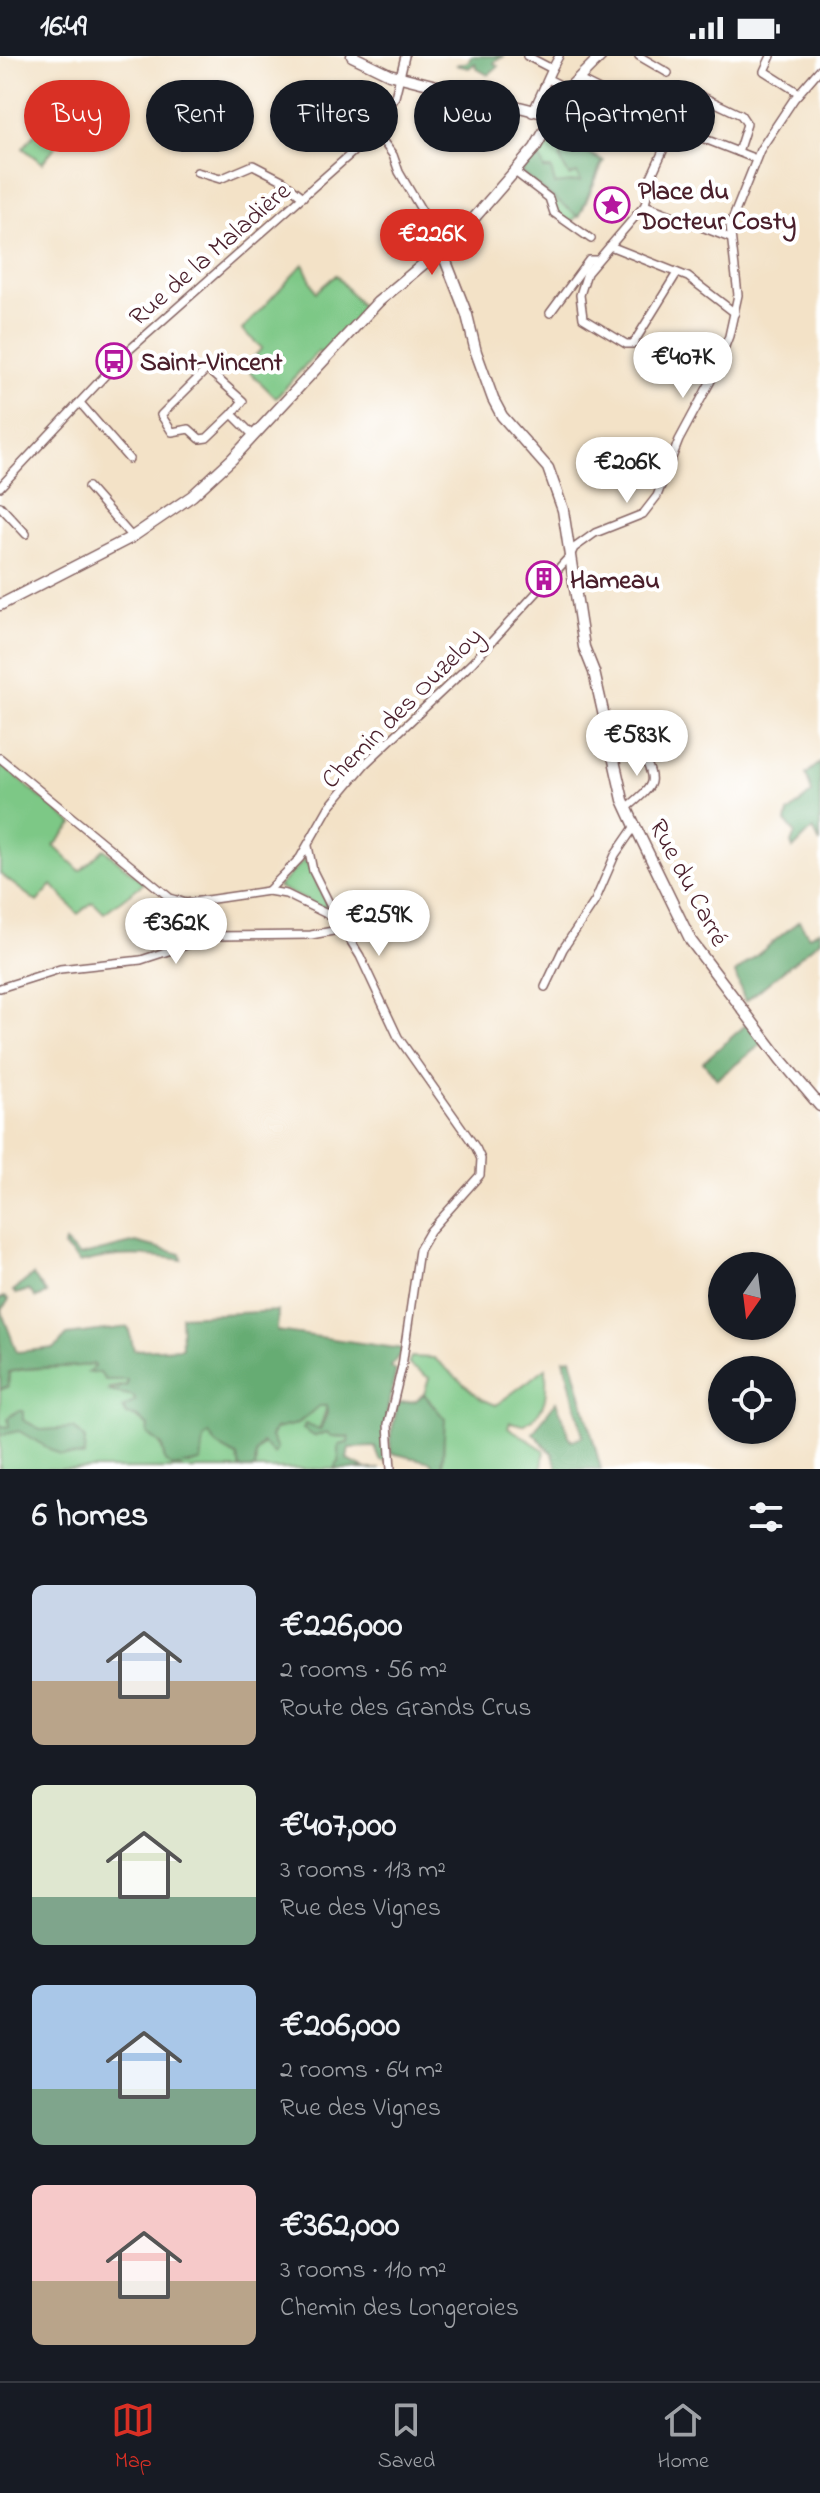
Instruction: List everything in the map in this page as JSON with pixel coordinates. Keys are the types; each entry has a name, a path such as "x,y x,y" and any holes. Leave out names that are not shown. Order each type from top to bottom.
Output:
{"main road":[{"path":"352,56 399,77 493,99 536,113"},
{"path":"577,79 599,57"},
{"path":"0,605 132,537 192,496 254,436 378,302 462,232 536,145"},
{"name":"Rue du Carré","path":"442,248 493,399 502,416 548,468 563,510 584,647 594,672 608,745 627,808 691,941 820,1106"}],"street":[{"name":"Rue de la Maladière","path":"398,82 405,56"},
{"path":"527,56 552,69"},
{"path":"532,113 559,56"},
{"path":"639,56 668,73"},
{"path":"771,56 764,71 799,93"},
{"path":"645,205 730,238 730,225 756,159 799,93 820,69"},
{"path":"715,103 741,115 747,124 738,152"},
{"path":"715,143 756,159"},
{"name":"Rue de la Maladière","path":"0,487 128,351 353,152"},
{"path":"391,152 442,248"},
{"path":"665,152 650,179 645,205 587,273 580,308 583,318 626,344 633,344 677,273"},
{"path":"197,172 220,179 253,165 282,180 303,197"},
{"path":"515,172 549,198 554,213 591,239"},
{"name":"Chemin des Ouzeloy","path":"268,891 289,873 329,807 365,764 473,662 574,548 595,533 643,514 657,496 679,440 714,375 735,313 738,295 730,238"},
{"path":"610,246 677,273 735,313"},
{"path":"550,313 589,260 597,260"},
{"path":"207,369 243,401 232,414 207,438 200,439 189,429 172,432 161,415 207,369"},
{"path":"81,404 129,459"},
{"path":"232,414 254,436"},
{"path":"88,487 132,537"},
{"path":"0,506 26,534"},
{"path":"627,808 652,788 654,780 640,748"},
{"path":"0,758 170,898 186,903 268,891 286,894 337,919"},
{"path":"545,987 563,949 595,901 615,855 635,826"},
{"path":"308,843 313,871 371,977 390,1023 476,1148 482,1167 480,1175 430,1231 419,1250 402,1366 388,1424 391,1469"},
{"path":"0,988 60,969 141,960 214,936 311,935 344,929"}],"green space":[{"path":"471,56 503,57 496,60 494,63 498,66 488,75 476,68 475,63 469,68 456,65 468,62"},
{"path":"536,149 536,152 589,152 604,161 581,213 571,223 553,209 550,197 518,173"},
{"path":"28,152 51,152 42,163"},
{"path":"564,152 585,152 602,162 579,217 521,173 533,157 541,160 544,169 551,169 555,184 581,181 577,173 569,176 560,159"},
{"path":"303,264 316,292 336,275 366,312 322,355 318,351 276,398 245,367 262,348 242,330"},
{"path":"820,763 820,843 813,829 793,849 791,844 795,833 786,822 788,813 812,793 806,774"},
{"path":"0,764 73,824 54,846 80,871 104,849 144,883 104,913 93,902 78,914 52,885 37,902 0,874"},
{"path":"305,859 327,905 322,908 278,887"},
{"path":"799,921 809,936 820,930 820,940 745,1002 735,973"},
{"path":"748,1023 763,1043 717,1079 703,1062"},
{"path":"136,1242 181,1254 182,1260 131,1256 106,1257 80,1263 64,1247 65,1243 79,1256"},
{"path":"33,1275 47,1294 36,1298 29,1290 16,1294 13,1291"},
{"path":"5,1297 9,1300 1,1310 17,1352 55,1348 67,1335 128,1327 134,1350 182,1348 181,1316 278,1311 277,1331 403,1349 391,1367 396,1371 385,1427 388,1462 380,1460 375,1447 349,1448 347,1460 367,1469 334,1469 339,1461 339,1445 348,1443 349,1437 328,1433 314,1436 303,1429 305,1424 320,1430 327,1413 326,1406 319,1406 297,1424 275,1429 271,1437 277,1449 274,1454 262,1443 256,1453 255,1469 240,1469 238,1457 217,1445 209,1434 204,1439 201,1462 172,1467 165,1461 162,1445 147,1434 148,1426 138,1417 127,1415 123,1408 135,1401 134,1396 109,1391 127,1385 127,1380 105,1380 100,1373 88,1372 95,1366 93,1364 9,1372 8,1386 0,1390 0,1299"},
{"path":"411,1357 434,1358 481,1399 496,1405 546,1368 546,1394 542,1408 523,1425 510,1422 508,1427 544,1450 542,1469 442,1469 444,1448 440,1420 424,1394 429,1378 408,1364"},
{"path":"571,1358 601,1469 557,1469 553,1454 533,1433 556,1401 571,1441 583,1436 564,1359"},
{"path":"93,1363 100,1373 128,1380 127,1385 109,1388 114,1392 134,1395 135,1401 123,1408 153,1432 165,1461 209,1434 214,1435 217,1445 238,1457 240,1469 0,1469 0,1390 8,1386 9,1372"},
{"path":"424,1394 445,1419 442,1469 433,1469 431,1462 391,1453 390,1439 398,1403 415,1401"},
{"path":"319,1406 327,1406 319,1431 305,1424 314,1436 328,1433 349,1437 348,1443 339,1445 339,1460 334,1469 255,1469 256,1453 275,1429 297,1424"},
{"path":"17,1411 23,1411 23,1420 42,1430 74,1428 85,1439 84,1456 60,1455 19,1431 0,1435 0,1426 9,1427 8,1418"}],"place":[{"name":"Place du Docteur Costy","path":"612,205"},
{"name":"Saint-Vincent","path":"114,361"},
{"name":"Hameau","path":"544,579"}]}
